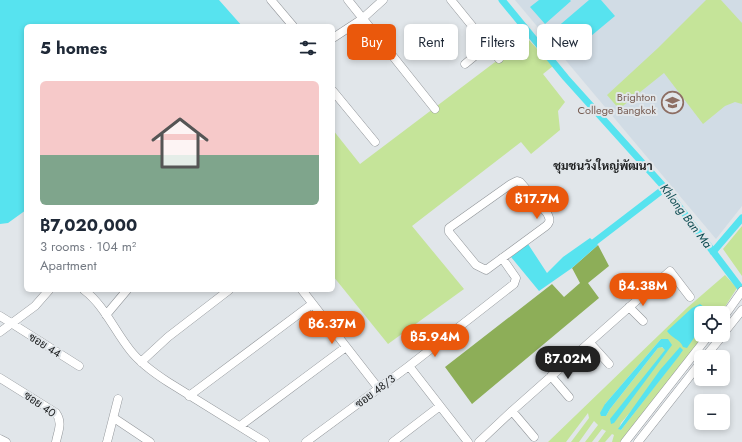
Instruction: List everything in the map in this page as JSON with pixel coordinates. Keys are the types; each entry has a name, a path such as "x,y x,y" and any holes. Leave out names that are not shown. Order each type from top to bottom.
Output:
{"street":[{"path":"271,0 291,24"},
{"path":"348,0 435,109"},
{"path":"335,37 362,19 383,0"},
{"path":"451,0 470,24"},
{"path":"465,64 470,60"},
{"path":"335,93 375,142"},
{"path":"517,181 550,219 546,226 502,258 486,270 479,267 449,232 449,228 517,181"},
{"name":"ซอย 48/3","path":"306,442 379,389 514,284 516,278 502,258"},
{"path":"479,442 670,271 690,297"},
{"path":"730,308 742,291"},
{"path":"0,332 35,306 47,292"},
{"path":"86,292 93,298 124,342 141,362 189,396 266,442"},
{"path":"106,315 124,292"},
{"path":"141,362 168,336 226,292"},
{"path":"303,292 379,389"},
{"path":"189,396 312,304"},
{"path":"629,307 643,321"},
{"path":"730,326 742,310"},
{"name":"ซอย 44","path":"0,316 79,366"},
{"path":"626,442 705,342"},
{"path":"711,350 717,342"},
{"path":"590,343 609,364"},
{"path":"240,426 346,347"},
{"path":"409,366 468,442"},
{"path":"638,442 694,371"},
{"path":"551,376 569,397"},
{"name":"ซอย 40","path":"0,378 56,413 60,418 60,423 56,442"},
{"path":"107,442 118,399"},
{"path":"393,442 440,406"},
{"path":"512,411 534,437"},
{"path":"114,418 150,442"},
{"path":"0,438 6,442"}],"shaded area":[{"name":"Brighton College Bangkok","path":"515,0 742,0 742,206 716,239 565,60 592,60 592,24 537,24 537,26"}],"green space":[{"path":"706,0 721,0 742,23 742,104 735,102 725,106 703,124 664,73 619,109 607,95 658,48"},
{"path":"529,40 537,49 537,60 547,60 553,66 543,74 565,102 558,111 560,130 531,154 521,142 412,226 464,289 388,344 335,278 335,133 360,164 498,60 529,60"},
{"path":"742,226 742,276 723,249"},
{"path":"598,245 609,266 588,283 599,298 472,404 445,367 552,284 564,297 580,283 572,268"},
{"path":"725,275 737,288 725,306 694,306 694,342 699,342 620,442 612,442 614,435 612,434 605,442 598,442 606,431 602,429 592,442 585,442 598,425 594,421 579,442 571,442 589,418 588,413 566,442 548,442 688,307","holes":["661,339 668,351 661,347 658,348 606,416 605,404","683,350 621,430 619,429 621,423"]}],"water":[{"path":"0,0 219,0 240,24 24,24 24,211 8,223 0,224"},
{"path":"539,0 571,1 545,24 530,7"},
{"path":"589,0 601,0 615,16 592,35 592,24 561,24"},
{"path":"590,238 598,245 572,268 539,291 511,257 528,244 547,273 563,257"},
{"path":"694,307 694,338 687,348 683,347 680,342 667,331"},
{"path":"661,339 668,339 672,345 614,423 611,424 610,419 665,350 662,347 658,348 606,416 601,416 600,413 605,404"},
{"path":"680,347 683,350 679,356 621,430 618,429 660,370"}],"waterway":[{"name":"Khlong Ban Ma","path":"502,0 566,78 665,188 742,290"},
{"path":"588,247 665,188"},
{"path":"713,252 742,218"}],"place":[{"name":"Brighton College Bangkok","path":"672,103"}],"district":[{"name":"ชุมชนวังใหญ่พัฒนา","path":"603,166"}]}
